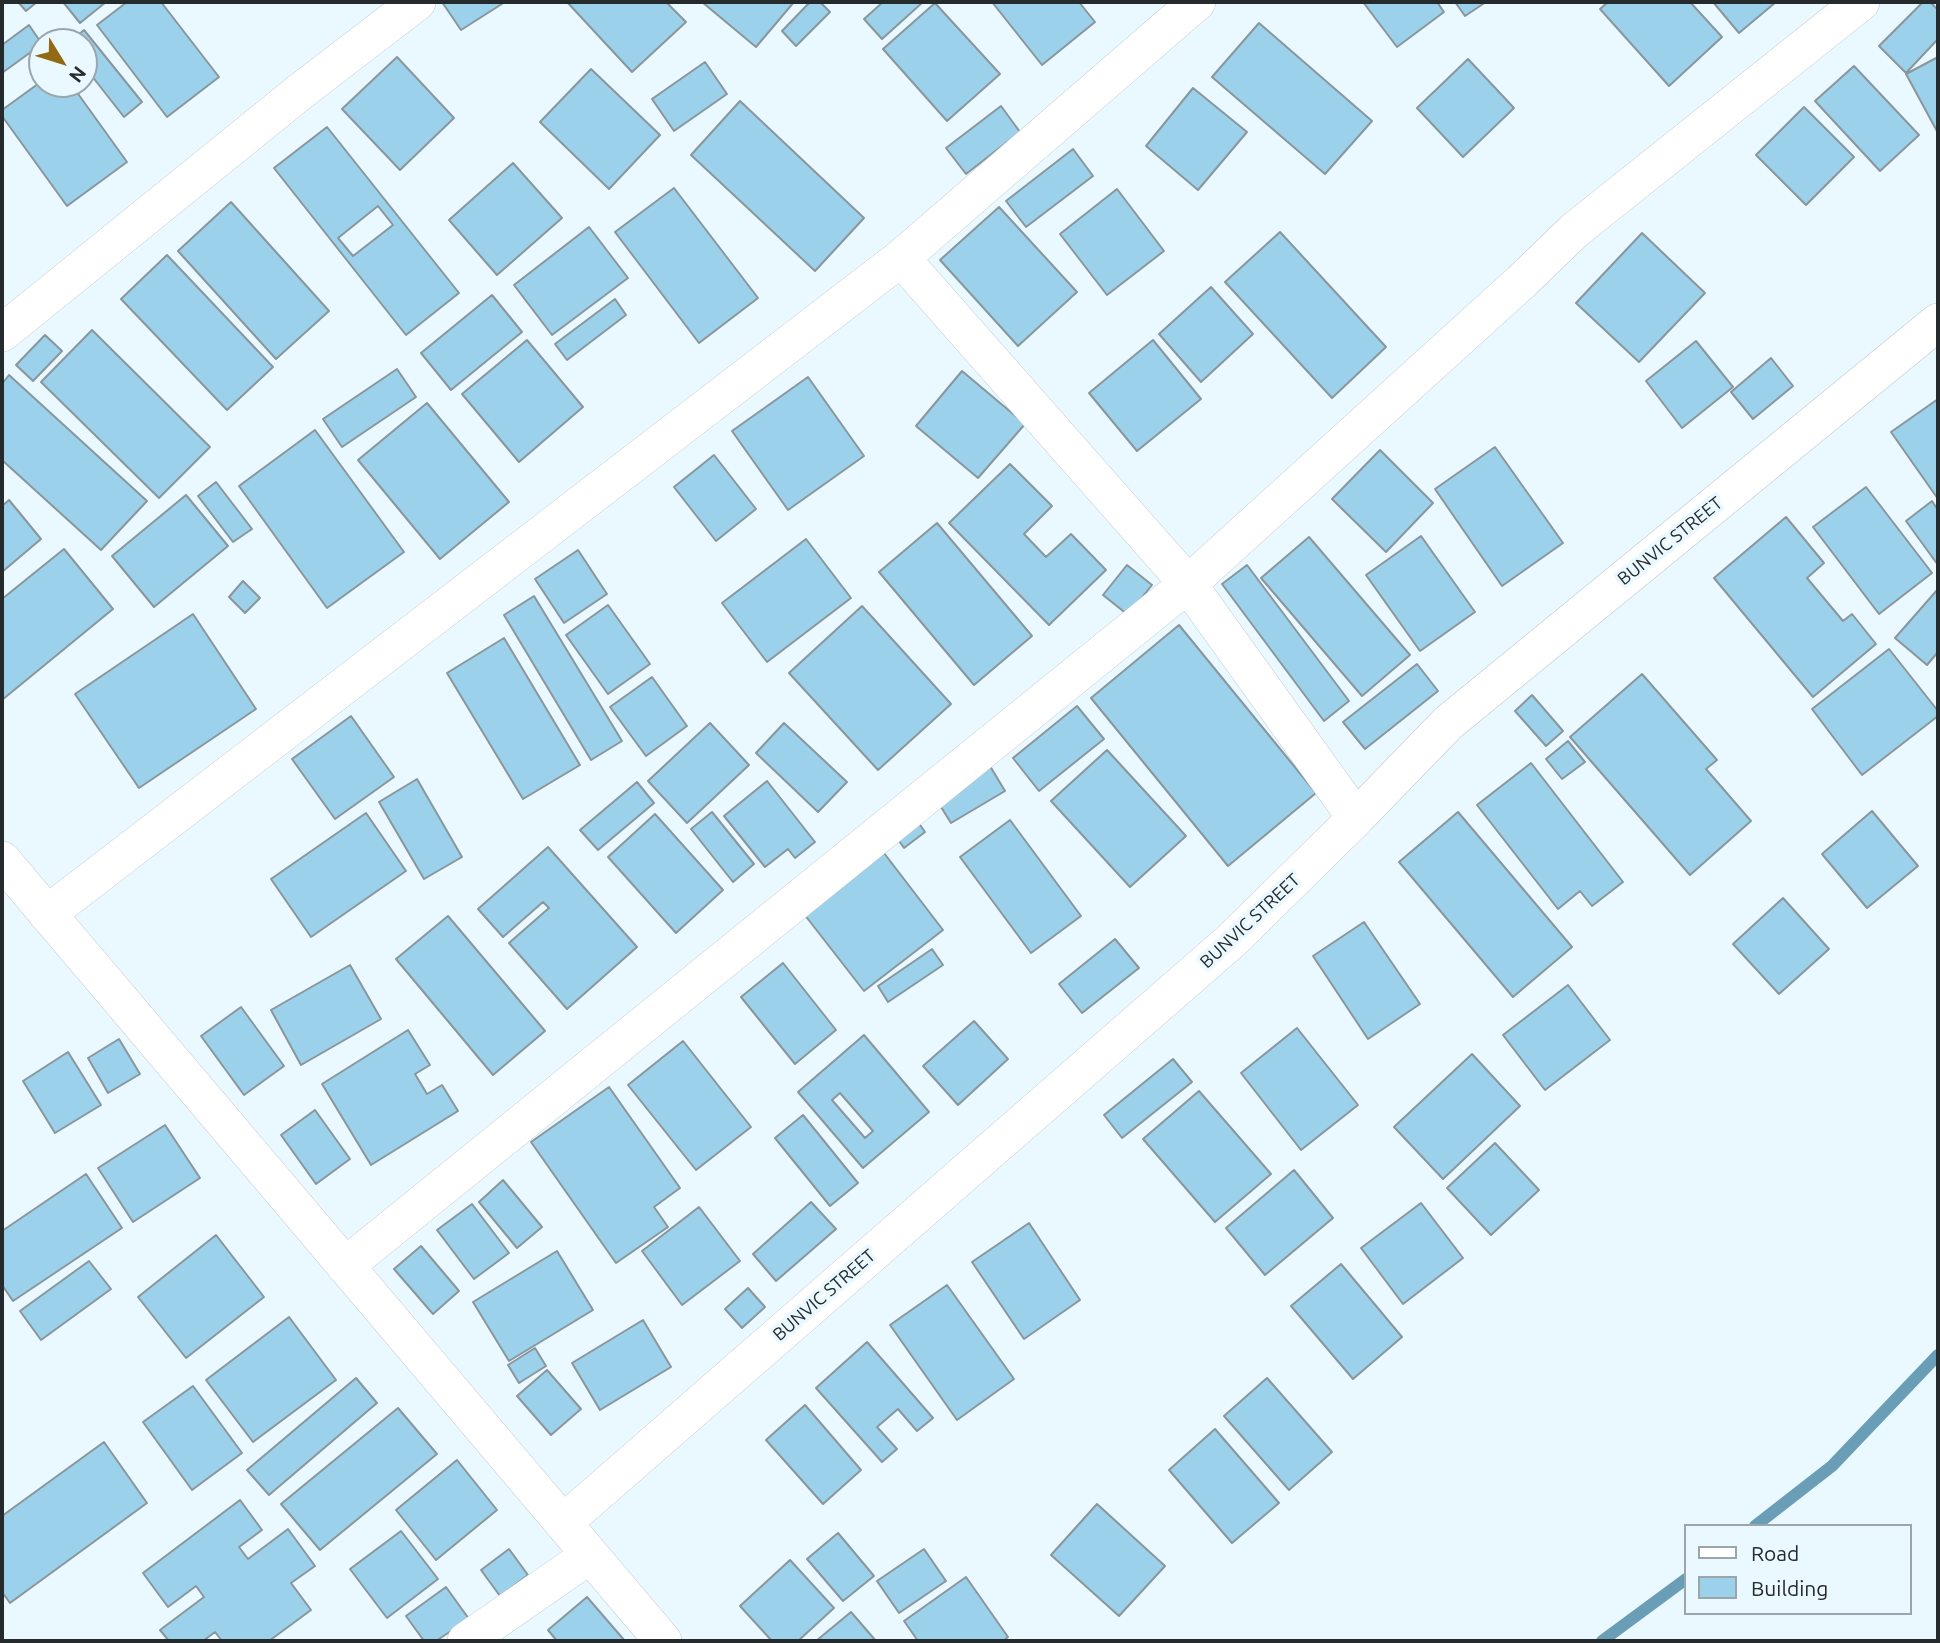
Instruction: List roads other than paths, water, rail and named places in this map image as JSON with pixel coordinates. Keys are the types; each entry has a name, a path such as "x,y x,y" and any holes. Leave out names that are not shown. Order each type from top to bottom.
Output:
{"street":[{"path":"2,333 301,91 417,2"},
{"path":"47,914 901,258 1197,2"},
{"path":"345,1266 1188,584 1575,230 1861,2"},
{"path":"901,258 1188,584 1356,818"},
{"name":"BUNVIC STREET","path":"563,1523 1232,940 1448,723 1938,322"},
{"path":"2,860 663,1641"},
{"path":"466,1641 590,1555"}],"waterway":[{"path":"1758,1524 1832,1466 1938,1355"},
{"path":"1602,1641 1685,1580"}]}
